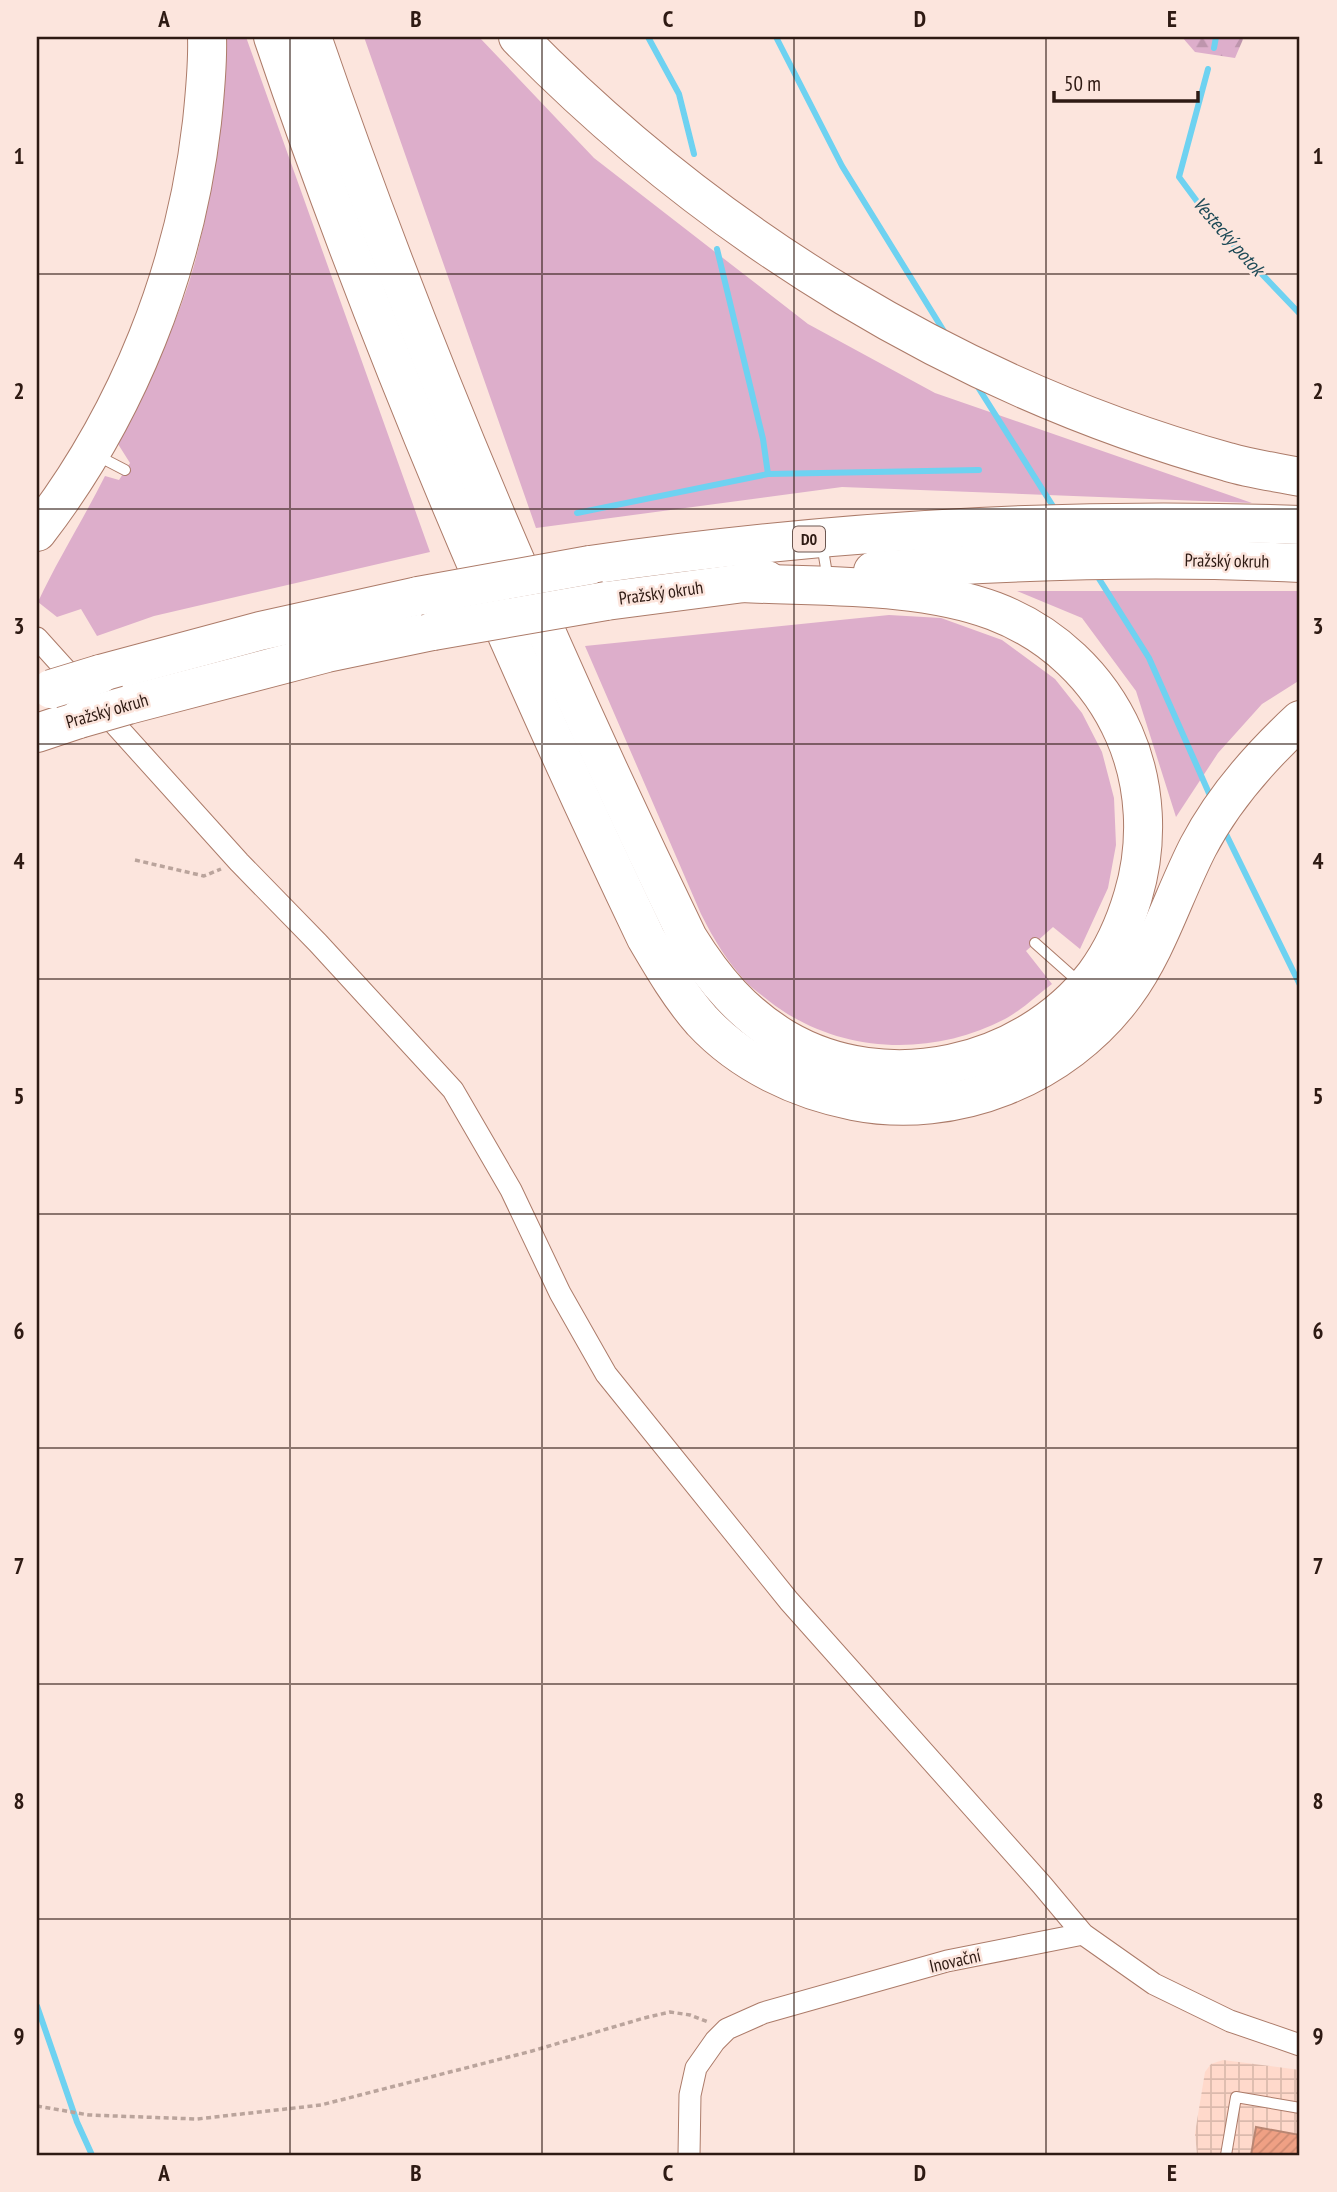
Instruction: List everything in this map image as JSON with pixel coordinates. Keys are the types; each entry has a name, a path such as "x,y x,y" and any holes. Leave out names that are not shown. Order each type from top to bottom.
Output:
{"highway":[{"path":"37,531 92,453 121,398 146,342 175,258 195,171 205,90 207,37"},
{"path":"273,37 384,340 534,699 646,938 703,1022 742,1055 808,1090 859,1102 908,1106 958,1100 1006,1086 1029,1076 1091,1032 1125,994 1149,955 1205,835 1225,803 1262,758 1300,720"},
{"path":"312,37 397,269 512,555 583,717 668,897 688,938 716,979 736,1002 759,1022 799,1046 846,1062 895,1069 942,1066 983,1055 1042,1025 1084,987 1104,961 1125,919 1139,874 1143,834 1142,802 1133,758 1112,709 1090,678 1065,653 1008,617 963,602 909,592 742,583"},
{"path":"518,37 595,111 692,193 817,279 901,329 1064,406 1147,437 1231,463 1300,477"},
{"name":"Pražský okruh","path":"37,733 128,705 327,653 433,631 606,601 742,583 824,556 1030,524 1300,525"},
{"name":"Pražský okruh","path":"44,691 260,631 418,596 590,565 824,556 951,565 1117,560 1300,562"}],"street":[{"path":"37,638 239,862 318,943 453,1090 512,1190 559,1293 606,1374 789,1601 1083,1934 1154,1984 1230,2021 1300,2045"},
{"name":"Inovační","path":"689,2155 690,2095 696,2068 715,2040 727,2029 763,2012 947,1961 1083,1934"}],"lane":[{"path":"92,453 125,470"},
{"path":"1035,943 1084,987"},
{"path":"1226,2155 1236,2097 1300,2108"}],"path":[{"path":"135,860 204,876 239,862"},
{"path":"37,2106 89,2115 197,2119 321,2105 519,2055 670,2012 690,2015 727,2029"}],"shaded area":[{"path":"1223,2060 1300,2070 1300,2155 1197,2155 1195,2133 1205,2072 1211,2064"}],"green space":[{"path":"227,37 246,37 430,552 154,616 97,636 81,609 57,617 38,602 105,476 119,480 130,463 118,444 171,330 189,282 203,231 217,148"},
{"path":"364,37 479,37 594,158 808,324 935,393 1252,503 842,487 536,528"},
{"path":"1182,37 1244,37 1235,58 1195,52"},
{"path":"1017,591 1300,591 1300,680 1262,704 1218,753 1176,817 1136,691 1082,618"},
{"path":"889,615 941,618 1002,640 1055,679 1082,713 1102,752 1114,798 1116,845 1108,888 1080,949 1053,927 1026,951 1052,984 1005,1019 976,1032 915,1044 884,1044 824,1032 796,1019 769,1001 741,976 722,951 701,914 585,646"}],"building":[{"path":"1256,2127 1300,2135 1300,2155 1251,2155"}],"waterway":[{"path":"648,37 679,94 694,154"},
{"path":"776,37 842,166 945,333"},
{"name":"Vestecký potok","path":"1214,48 1216,37"},
{"name":"Vestecký potok","path":"1208,69 1179,177 1213,223 1300,314"},
{"path":"717,249 763,439 768,474"},
{"path":"976,384 1056,511"},
{"path":"577,513 768,474 979,470"},
{"path":"1096,574 1149,658 1212,800"},
{"path":"1224,830 1300,985"},
{"path":"37,2006 77,2122 92,2155"}]}
